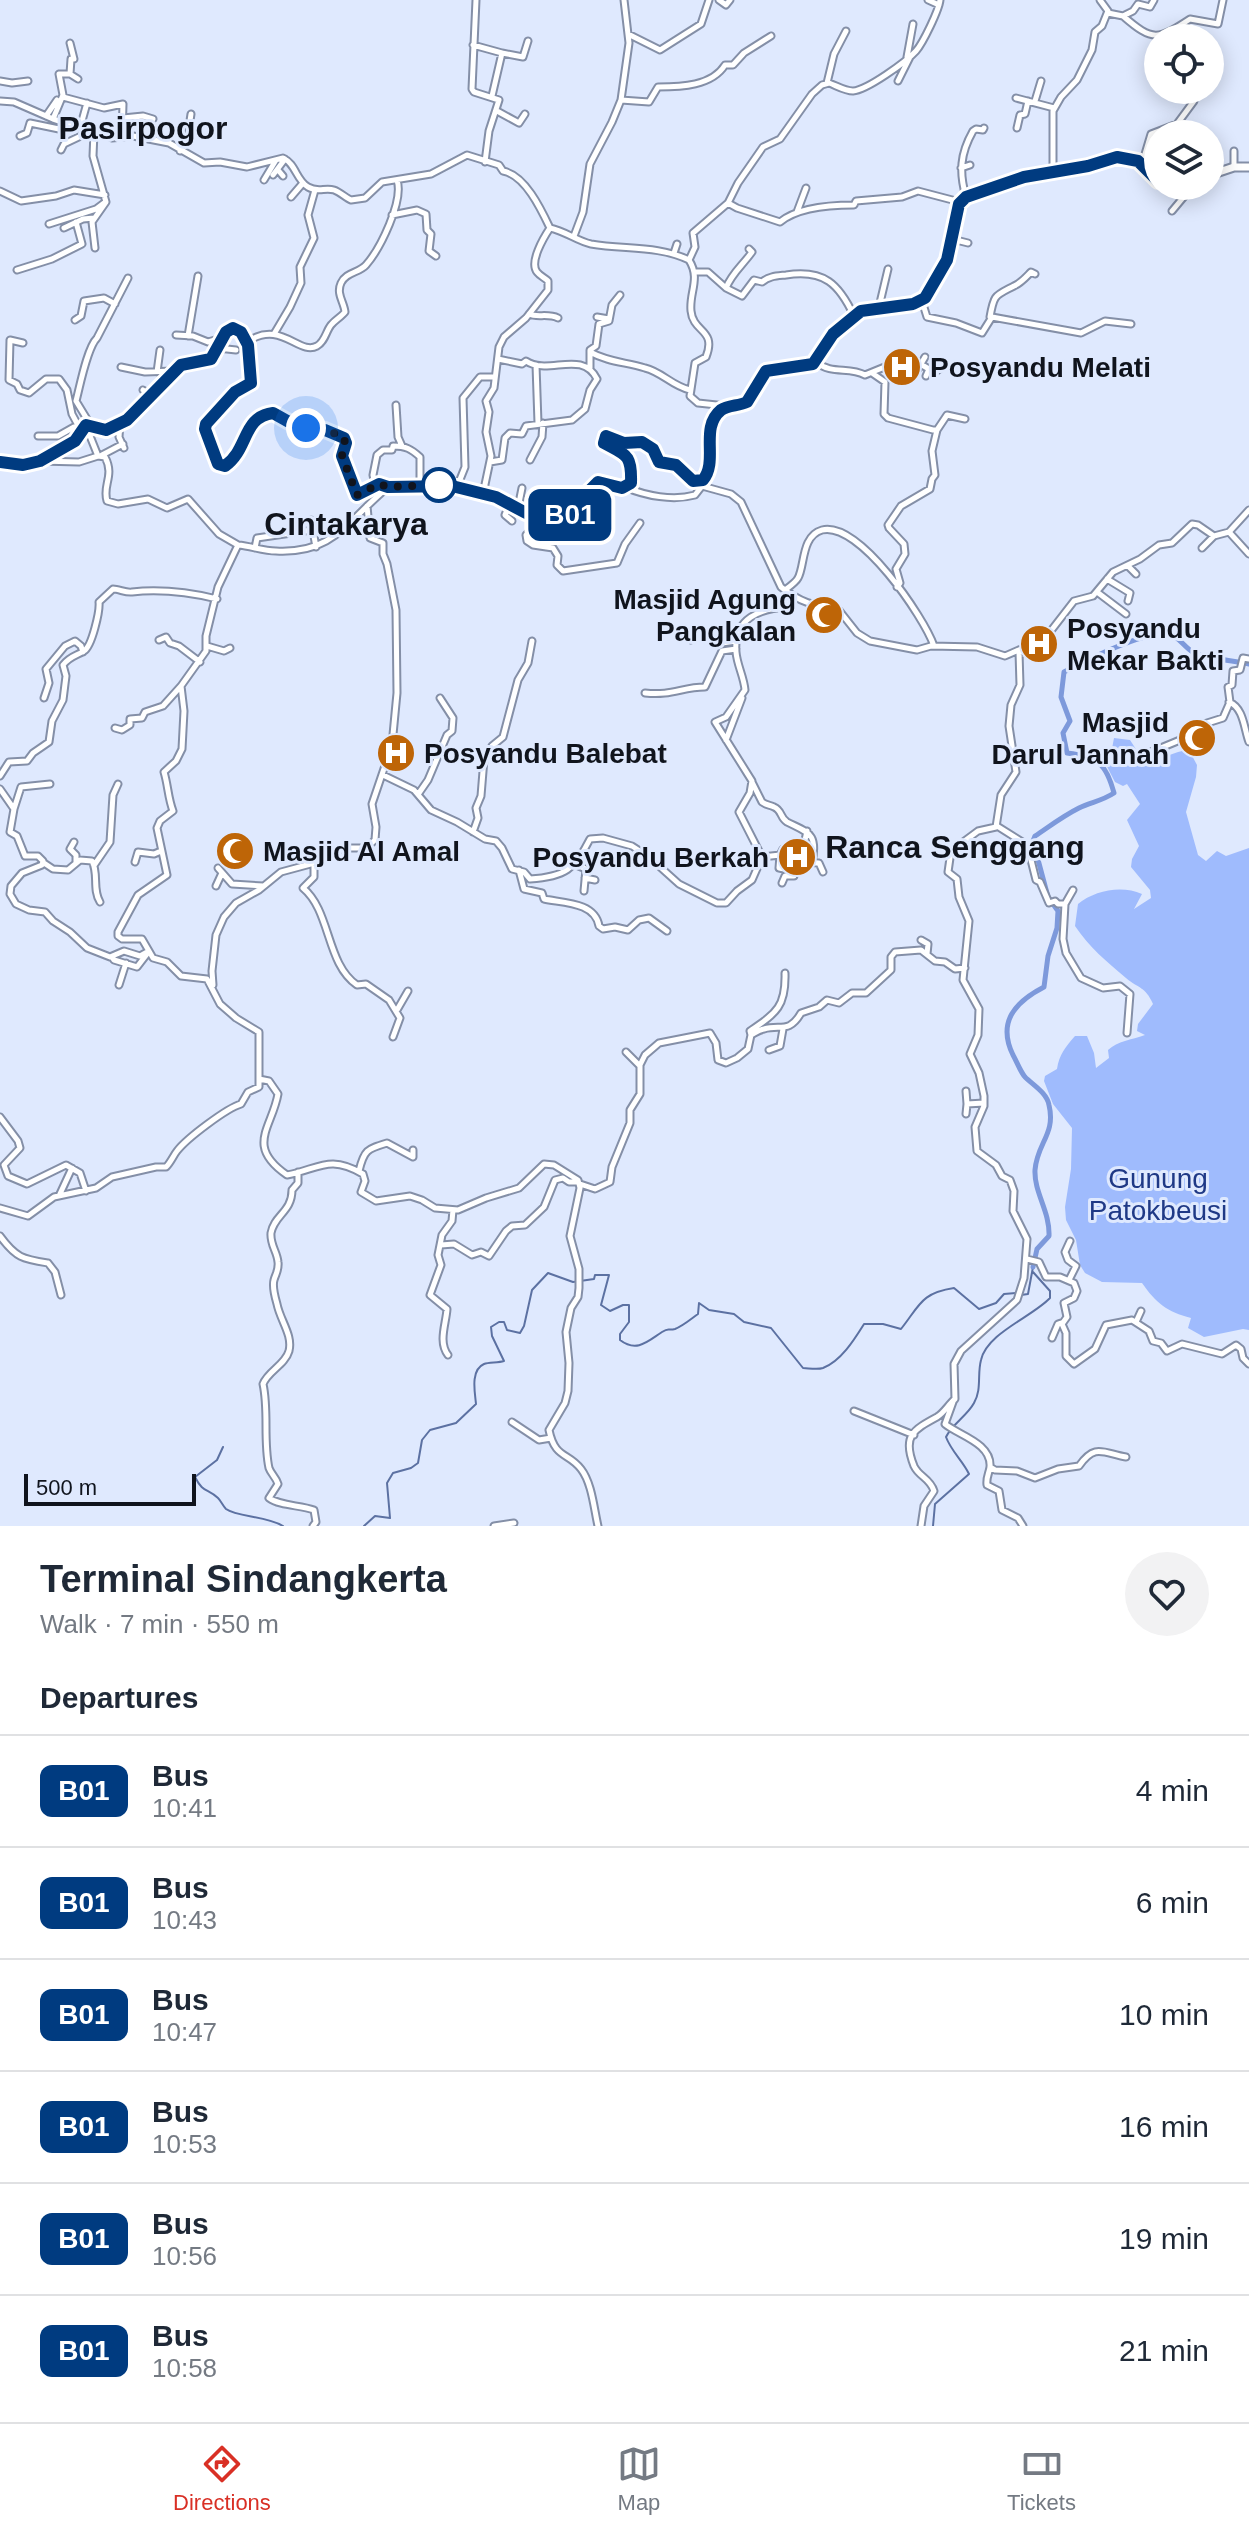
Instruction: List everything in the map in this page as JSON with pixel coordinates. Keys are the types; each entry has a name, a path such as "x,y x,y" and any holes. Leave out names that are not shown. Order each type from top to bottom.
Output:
{"main road":[{"path":"0,462 23,465 40,461 75,441 84,427 104,430 120,423 132,416 183,364 211,359 227,330 234,329 241,332 247,342 251,383 235,392 205,427 217,463 225,466 243,447 248,428 264,415 273,413 298,427 325,430 342,436 346,443 342,456 355,494 359,495 375,485 457,487 496,497 537,515 572,515 598,482 625,487 632,481 627,458 619,448 604,443 606,436 624,443 642,442 653,449 659,462 676,465 693,481 703,483 709,471 708,441 722,410 741,405 749,399 766,371 816,362 833,334 861,311 922,301 947,260 963,200 1024,177 1088,166 1117,157 1131,158 1142,164"},
{"path":"1224,170 1249,167"}],"street":[{"path":"476,0 472,89 499,100 485,162"},
{"path":"574,236 582,215 590,164 621,100 628,34 624,0"},
{"path":"628,34 660,50 701,24 709,0"},
{"path":"719,0 726,5 730,0"},
{"path":"827,83 852,91 863,89 908,57 921,44 940,2 928,0"},
{"path":"1053,172 1054,108 1077,80 1092,50 1095,32 1108,13 1109,9 1100,0"},
{"path":"1123,16 1138,4 1150,7 1154,0"},
{"path":"1108,13 1123,16 1151,35 1164,36 1190,19 1218,24 1223,0"},
{"path":"898,81 908,57 913,24"},
{"path":"689,260 695,247 693,233 728,203 763,147 782,137 812,94 827,83 834,54 846,31"},
{"path":"621,100 649,102 658,87 682,88 698,81 707,81 719,75 725,65 733,65 744,53 771,36"},
{"path":"473,45 523,57 528,41"},
{"path":"70,43 74,59 71,59 70,74"},
{"path":"492,96 502,53"},
{"path":"50,118 60,99 59,74 70,74 78,79"},
{"path":"1,80 14,83 28,81"},
{"path":"1017,128 1020,115 1025,113 1041,81"},
{"path":"1016,98 1054,108"},
{"path":"60,99 104,108 123,104 122,137"},
{"path":"0,101 10,100 50,118 112,138 133,136 172,144 200,163 220,162 245,167 285,159 299,179 315,190 334,190 348,200 357,201 367,196 382,182 431,174 467,155 499,165 535,201 550,228 592,244 652,248 689,260 695,272 690,310 694,321 706,333 709,344 706,357 695,363 691,399 731,407"},
{"path":"61,150 64,144 85,134 87,103"},
{"path":"20,136 27,133 36,111"},
{"path":"497,111 519,123 525,114"},
{"path":"180,151 188,134 191,114"},
{"path":"123,118 143,116 153,119"},
{"path":"30,123 59,129 63,122"},
{"path":"728,203 780,222 797,212 854,205 856,201 902,197 918,191 963,200 960,159 973,131 984,128"},
{"path":"64,228 94,218 104,206 105,197 93,156 94,132"},
{"path":"1234,151 1234,167"},
{"path":"264,180 277,159"},
{"path":"283,176 275,172 285,159"},
{"path":"1142,164 1144,160"},
{"path":"961,168 970,165"},
{"path":"291,197 299,179"},
{"path":"247,342 257,335 274,334 310,347 320,344 332,323 345,312 339,294 342,282 366,266 388,229 398,193 397,180"},
{"path":"797,212 806,188"},
{"path":"0,191 21,201 74,190 105,197"},
{"path":"274,334 301,283 300,267 314,238 308,215 315,190"},
{"path":"49,224 96,209 103,205 105,197"},
{"path":"1172,211 1181,200"},
{"path":"392,215 417,210 425,213 427,230 431,234 429,251 436,256"},
{"path":"94,218 95,248"},
{"path":"17,270 46,262 82,244 76,222"},
{"path":"483,494 490,462 486,401 494,388 499,347 505,335 515,329 549,289 548,281 537,272 535,265 550,228"},
{"path":"952,239 968,243"},
{"path":"674,253 677,244"},
{"path":"726,288 728,279 744,265 752,252 749,249"},
{"path":"879,307 888,269"},
{"path":"695,272 708,272 726,288 743,296 754,280 762,282 770,277 793,274 815,275 837,287 854,316"},
{"path":"922,301 927,317 982,333 996,296 1031,272 1035,274"},
{"path":"188,336 198,276"},
{"path":"84,427 77,399 90,347 128,278"},
{"path":"590,352 599,337 599,324 608,322 612,305 620,295"},
{"path":"75,320 81,316 84,301 104,298 115,304"},
{"path":"529,314 549,314 558,318"},
{"path":"597,317 609,319"},
{"path":"990,317 1081,333 1105,321 1131,324"},
{"path":"176,335 207,342 222,338"},
{"path":"23,343 10,340 9,380 29,393 46,379 59,379 67,390 72,414 84,427 100,456 107,461 110,481 105,492 107,501 118,504 148,499 167,508 188,499 219,534 238,545 282,552 316,547 334,537 388,487"},
{"path":"218,348 236,350"},
{"path":"157,372 160,350"},
{"path":"590,352 608,362 644,367 690,390"},
{"path":"590,352 590,369"},
{"path":"816,362 826,369 853,369 863,375 892,364 918,369 925,357"},
{"path":"490,462 502,460 505,438 510,433 522,434 525,427 540,423 568,422 584,411 597,379 590,369 575,363 536,365 498,359"},
{"path":"530,460 542,437 536,365"},
{"path":"922,365 929,368 927,374 942,367"},
{"path":"121,367 174,371"},
{"path":"872,373 885,382 885,416 937,430"},
{"path":"457,487 465,467 463,398 480,377 495,377"},
{"path":"143,390 151,395"},
{"path":"396,405 397,432 402,446"},
{"path":"897,587 900,583 896,569 905,554 904,544 888,525 901,506 930,489 935,476 932,451 937,430 947,415 965,419"},
{"path":"40,461 79,462 123,446 119,436 120,423"},
{"path":"38,436 58,436 74,427 84,427"},
{"path":"375,485 373,475 377,455 383,450 391,451 393,446 402,446 420,457 420,487"},
{"path":"625,487 657,497 682,497 695,495 703,483 739,499 770,560 777,582 791,597 805,604 838,609 857,633 867,640 914,649 977,647 1005,656 1021,649 1039,652 1074,601 1090,598 1113,572 1128,566 1159,545 1172,543 1192,524 1214,536"},
{"path":"518,509 522,488"},
{"path":"509,505 505,515 512,521"},
{"path":"0,1208 28,1216 37,1212 49,1199 96,1188 112,1177 168,1167 176,1152 192,1137 230,1107 241,1104 250,1091 258,1089 260,1034 229,1013 218,1002 215,993 212,971 217,931 233,906 264,887 281,872 316,863 343,848 369,847 375,836 372,804 395,728 396,610 383,543 370,538 367,506"},
{"path":"1202,548 1214,536 1229,532 1249,510"},
{"path":"537,515 535,526 526,539 533,545 553,548 558,556 557,565 563,571 617,563 625,544 640,523"},
{"path":"311,520 316,547"},
{"path":"255,548 257,538 312,530"},
{"path":"785,590 799,577 806,546 818,532 840,533 883,564 934,646"},
{"path":"1229,532 1249,554"},
{"path":"115,728 122,730 130,725 130,719 142,718 145,712 159,709 200,662 207,646 220,584 238,545"},
{"path":"1128,566 1136,574"},
{"path":"1107,579 1130,593 1128,601"},
{"path":"0,776 10,762 27,761 49,742 51,723 63,700 66,676 63,665 74,653 83,652 91,643 100,615 99,602 114,588 130,592 140,589 157,593 178,591 217,599"},
{"path":"1097,592 1126,614"},
{"path":"726,740 746,688 736,649 741,627 749,618 768,608 788,607 791,597"},
{"path":"691,640 702,635 715,644 736,641"},
{"path":"159,640 166,637 170,643 200,662"},
{"path":"44,698 49,684 46,669 61,651 75,641 83,652"},
{"path":"473,832 478,818 476,808 480,801 484,759 492,746 503,737 518,680 528,663 532,641"},
{"path":"207,646 224,651 230,648"},
{"path":"645,693 669,694 690,686 705,687 721,652 736,649"},
{"path":"1023,1526 1018,1518 1002,1510 999,1491 987,1485 986,1475 990,1467 986,1453 945,1421 956,1398 954,1364 961,1351 1020,1294 1030,1259 1027,1239 1013,1211 1014,1191 1010,1180 977,1151 975,1127 984,1103 981,1080 970,1054 978,1035 979,1009 963,980 969,918 959,897 957,879 948,872 953,849 978,831 992,830 997,826 1001,795 1016,772 1009,726 1011,705 1020,685 1018,654 1026,650"},
{"path":"1151,752 1180,740 1200,739 1201,726 1223,718 1234,670 1244,663 1249,672"},
{"path":"181,686 184,743 179,757 164,772 173,811 157,826 166,877 138,895 118,935 122,939 140,938 153,958 165,961 179,975 207,979 215,993"},
{"path":"742,697 726,717 715,722 762,802 777,808 786,821 807,831 813,844 812,863"},
{"path":"419,793 428,780 447,735 452,731 453,719 440,698"},
{"path":"1229,702 1237,706 1249,742"},
{"path":"383,775 419,793 431,810 496,841 512,869 519,870 528,878"},
{"path":"752,781 750,793 739,812 762,857"},
{"path":"50,784 21,787 10,832 17,836 25,856 38,856 53,869 67,870 87,859 95,864"},
{"path":"100,902 95,891 95,864 110,842 113,795 118,784"},
{"path":"0,789 14,809"},
{"path":"997,826 1024,843 1036,880 1040,880 1053,902 1065,904"},
{"path":"807,831 803,840 804,862 821,864 823,872"},
{"path":"521,881 555,875 576,865 590,839 603,838 644,853 679,884 723,904 752,880 762,857"},
{"path":"74,842 70,849 77,856 76,863"},
{"path":"793,851 782,849 779,868 784,869 798,861 802,854"},
{"path":"135,862 138,852 154,854 161,851"},
{"path":"762,857 780,855"},
{"path":"782,883 785,876 794,876 796,861"},
{"path":"43,863 22,873 11,886 13,900 29,910 45,912 83,946 114,960 138,967 148,952"},
{"path":"316,863 314,877 303,888 312,897 338,964 350,981 357,985 366,984 387,998 397,1011 400,1018 393,1037"},
{"path":"576,865 586,869 584,891"},
{"path":"216,886 220,870 232,884 264,887"},
{"path":"519,870 524,889 542,893 543,898 562,900 589,911 597,917 599,926 604,930 615,927 629,929 639,920 649,918 667,931"},
{"path":"585,878 595,880"},
{"path":"1073,890 1065,904 1063,939 1066,953 1082,979 1103,988 1116,985 1130,994 1127,1033"},
{"path":"921,940 928,944 927,955"},
{"path":"751,1035 767,1028 783,1029 798,1019 801,1013 819,1007 827,1000 839,1003 852,993 866,993 891,970 890,961 895,952 921,950 931,959 945,962 955,969 965,968"},
{"path":"112,957 124,951 140,956 148,952"},
{"path":"119,985 126,963"},
{"path":"259,1079 269,1081 279,1097 264,1129 267,1157 287,1175 331,1162 359,1171 365,1179 362,1193 374,1201 410,1196 435,1208 453,1210 516,1189 544,1164 554,1165 595,1189 610,1182 612,1167 630,1123 630,1110 640,1094 640,1065 645,1055 659,1043 706,1032 714,1036 718,1059 726,1063 737,1058 748,1049 750,1031 783,1003 785,973"},
{"path":"1100,996 1103,988"},
{"path":"397,1011 408,991"},
{"path":"769,1050 780,1046 783,1029"},
{"path":"626,1052 640,1065"},
{"path":"966,1091 966,1114"},
{"path":"967,1104 984,1103"},
{"path":"0,1117 21,1149 4,1165 8,1176 25,1184 62,1165 82,1175 86,1191"},
{"path":"359,1171 364,1154 371,1148 387,1143 412,1157 415,1156 413,1150"},
{"path":"59,1196 72,1168"},
{"path":"298,1172 292,1202 273,1225 271,1233 271,1246 278,1259 274,1283 277,1306 290,1347 285,1359 271,1370 263,1384 266,1398 264,1414 269,1469 278,1484 269,1498 273,1502 314,1510 316,1522 313,1526"},
{"path":"441,1245 454,1244 472,1255 481,1252 489,1256 508,1228 525,1225 544,1207 556,1179 580,1183"},
{"path":"580,1183 570,1234 579,1288 566,1332 569,1363 567,1396 550,1426 551,1438 560,1454 578,1465 584,1473 598,1526"},
{"path":"448,1355 442,1335 447,1309 430,1296 441,1265 438,1257 442,1234 453,1219 453,1210"},
{"path":"0,1236 15,1254 25,1260 48,1263 55,1272 61,1295"},
{"path":"1069,1280 1076,1266 1068,1260 1065,1252 1070,1241"},
{"path":"1030,1259 1040,1264 1046,1277 1069,1280 1077,1291 1074,1298 1064,1303 1067,1317 1062,1324 1058,1324 1052,1338"},
{"path":"1136,1322 1141,1311"},
{"path":"1062,1324 1066,1333 1066,1356 1076,1365 1095,1349 1107,1324 1136,1322 1167,1351 1182,1344 1222,1354 1236,1345 1249,1364"},
{"path":"921,1526 924,1506 934,1491 931,1481 914,1466 908,1447 916,1428 939,1416 953,1401"},
{"path":"854,1411 914,1435"},
{"path":"512,1422 539,1440 551,1438"},
{"path":"990,1467 1038,1478 1058,1469 1079,1466 1094,1450 1126,1457"},
{"path":"494,1526 514,1523"}],"green space":[{"name":"Gunung Patokbeusi","path":"1114,738 1130,740 1143,760 1189,750 1197,765 1186,812 1198,855 1206,861 1217,851 1226,856 1249,848 1249,1330 1204,1337 1188,1328 1191,1318 1163,1306 1142,1283 1102,1282 1085,1273 1080,1265 1076,1240 1066,1220 1072,1128 1053,1104 1045,1076 1057,1069 1063,1051 1075,1036 1087,1036 1096,1068 1109,1058 1108,1050 1112,1047 1145,1035 1137,1031 1138,1024 1153,1004 1144,991 1086,941 1075,926 1078,904 1092,895 1109,890 1134,891 1142,894 1134,909 1151,898 1150,890 1131,867 1139,846 1127,820 1140,804 1127,784 1123,786 1115,782 1100,753 1113,759"}],"waterway":[{"path":"1033,1267 1037,1249 1049,1236 1035,1178 1036,1161 1050,1124 1049,1105 1046,1097 1020,1069 1007,1033 1008,1023 1017,1006 1044,987 1048,956 1057,928 1058,911 1048,897 1033,841 1035,836 1067,814 1114,793 1108,775 1099,763 1067,753 1063,733 1070,721 1061,697 1064,672 1127,643 1163,634 1177,638 1198,655 1249,664"},
{"path":"1021,1295 1028,1294 1033,1267"},
{"path":"933,1526 935,1504 969,1474 946,1437 976,1398 985,1350 1001,1334 1050,1298 1050,1291 1033,1272"},
{"path":"364,1526 375,1516 390,1518 387,1483 393,1473 418,1463 422,1440 430,1430 456,1423 476,1404 474,1382 477,1371 484,1364 504,1361 491,1327 504,1322 507,1330 520,1333 532,1290 548,1273 573,1282 594,1279 595,1275 609,1275 601,1305 610,1311 629,1305 629,1322 620,1334 620,1340 626,1344 637,1346 668,1329 681,1326 698,1314 699,1303 709,1310 734,1314 744,1322 771,1328 803,1368 815,1369 830,1365 841,1355 864,1324 883,1324 901,1329 922,1301 934,1293 954,1288 979,1309 996,1303 1004,1294 1016,1293"},
{"path":"223,1447 217,1460 195,1477 200,1486 231,1512 283,1526"}],"bus line":[{"name":"B01","path":"0,462 32,464 75,441 86,425 106,430 127,420 181,365 211,359 226,332 233,328 241,332 248,345 251,381 250,385 235,392 206,424 218,464 225,466 232,461 243,447 248,428 264,415 273,413 298,427 325,430 344,438 346,443 342,456 357,495 379,484 388,487 447,485 496,497 526,513 572,515 598,482 622,488 631,483 624,452 604,443 606,436 630,444 642,442 653,449 659,462 676,465 693,481 703,480 709,469 708,441 718,414 747,402 762,374 774,369 813,364 833,334 861,311 913,304 925,298 947,260 959,204 966,197 1024,177 1088,166 1117,157 1131,158 1144,166"}],"place":[{"name":"Posyandu Melati","path":"902,367"},
{"name":"Masjid Agung Pangkalan","path":"824,615"},
{"name":"Posyandu Mekar Bakti","path":"1039,644"},
{"name":"Masjid Darul Jannah","path":"1197,738"},
{"name":"Posyandu Balebat","path":"396,753"},
{"name":"Masjid Al Amal","path":"235,851"},
{"name":"Posyandu Berkah","path":"797,857"}],"district":[{"name":"Pasirpogor","path":"143,128"},
{"name":"Cintakarya","path":"346,524"},
{"name":"Ranca Senggang","path":"955,847"}],"route":[{"path":"306,428 332,432 345,439 342,456 357,495 379,484 388,487 439,485"}]}
